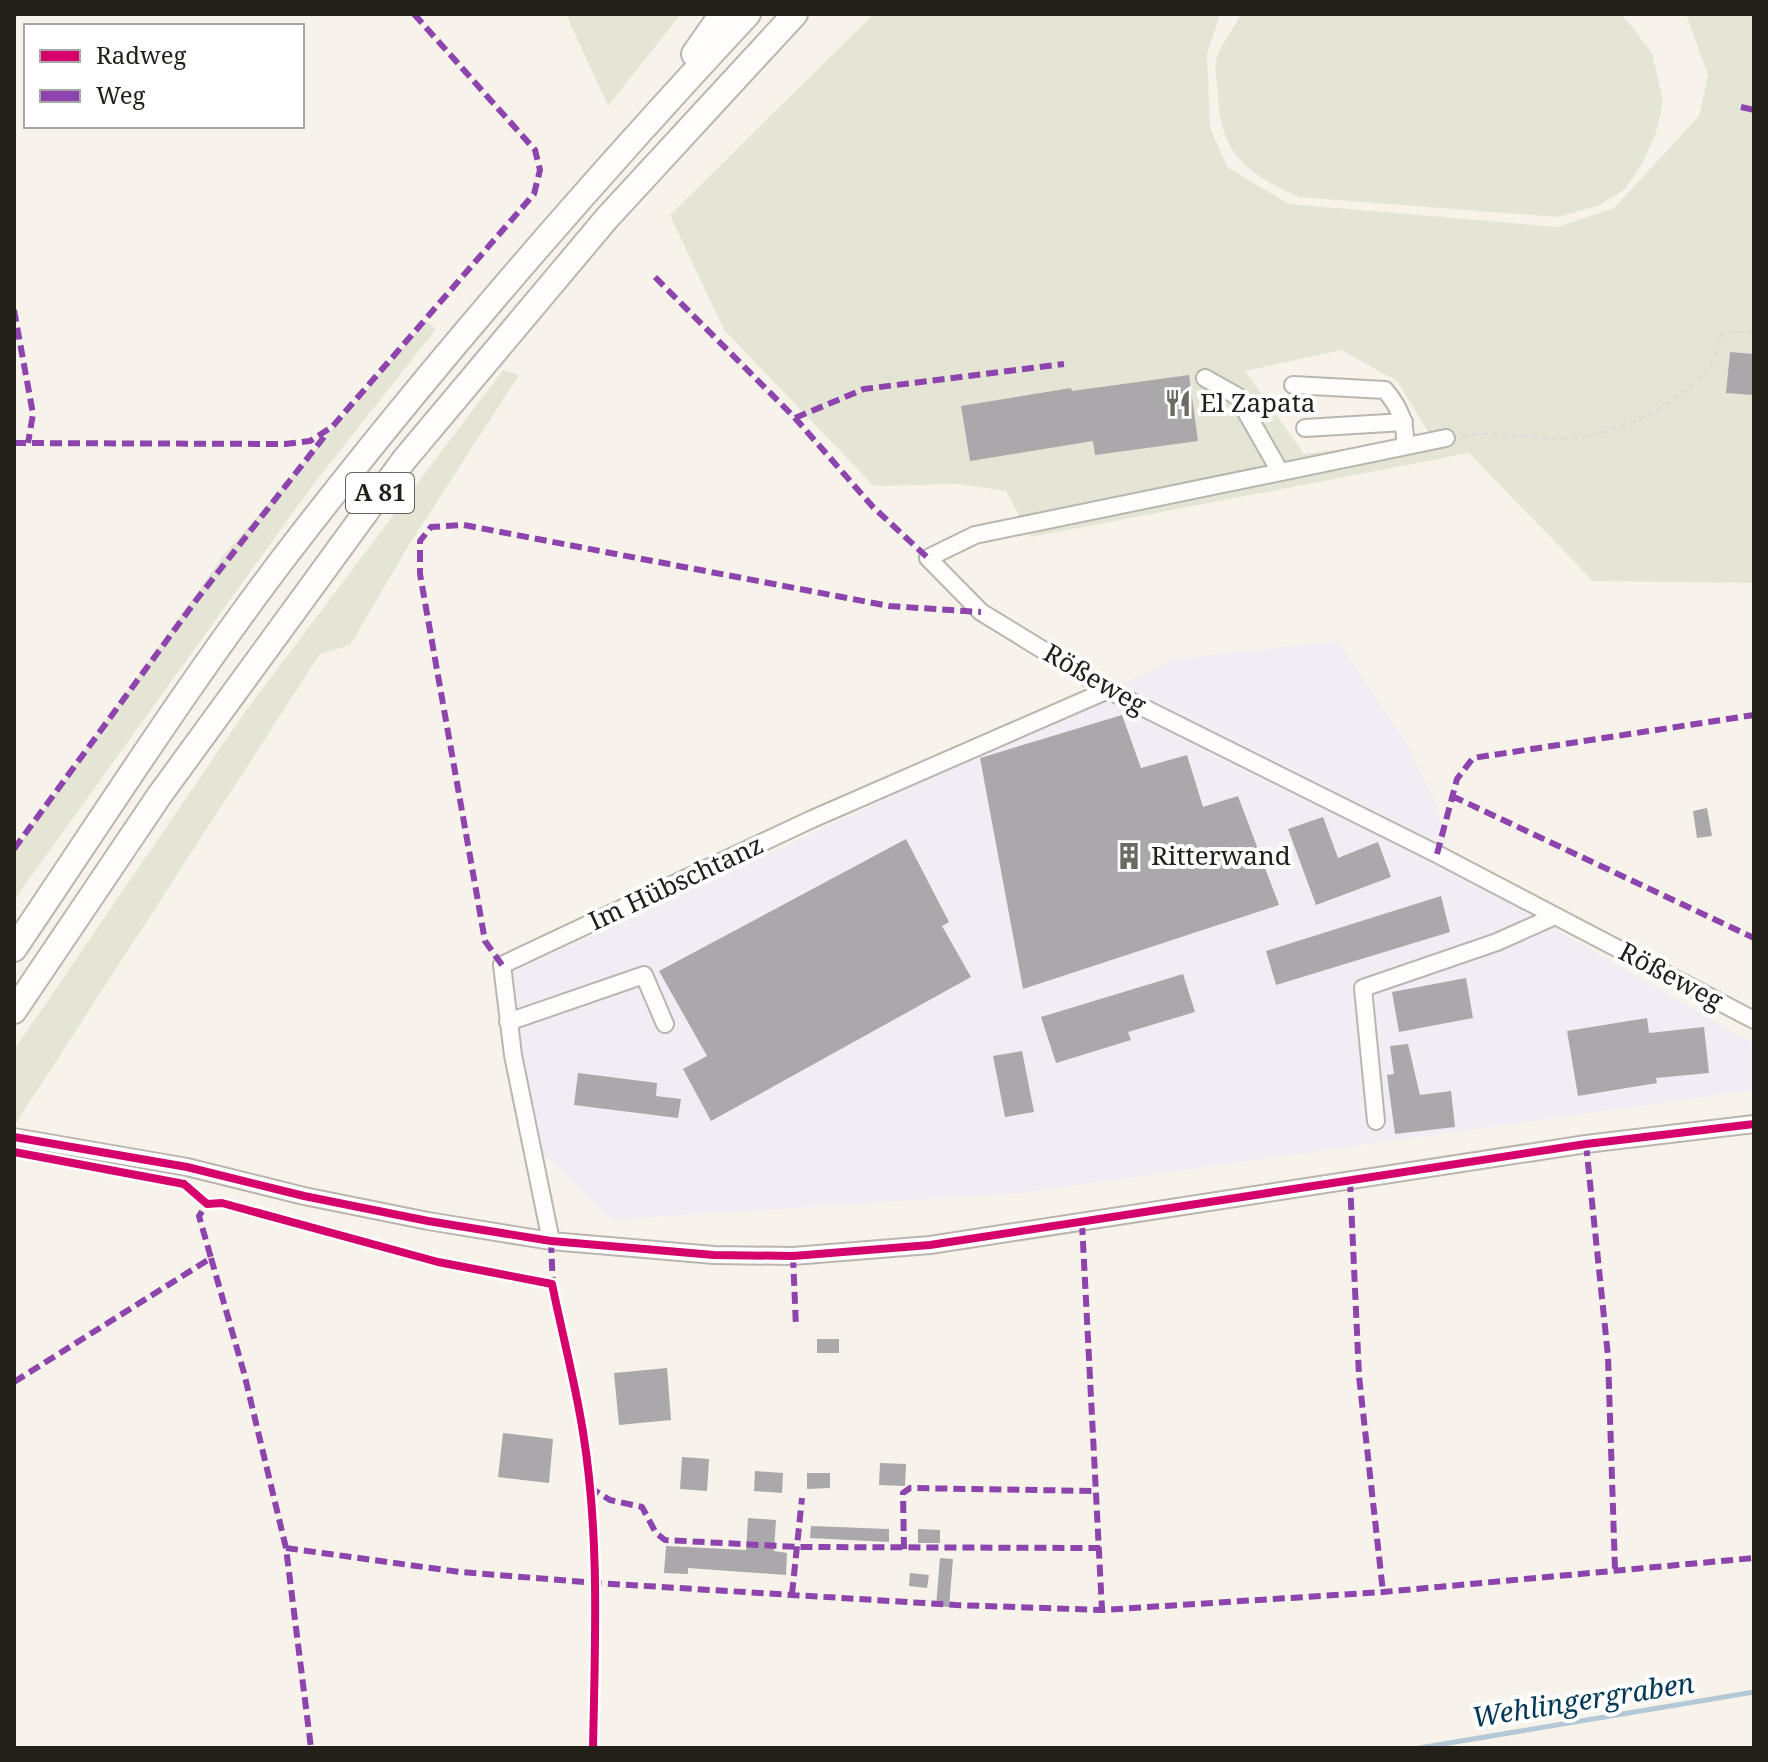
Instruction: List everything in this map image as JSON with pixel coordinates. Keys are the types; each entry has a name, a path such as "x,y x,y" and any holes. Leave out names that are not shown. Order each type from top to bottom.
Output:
{"highway":[{"path":"639,131 722,14"},
{"name":"A 81","path":"14,949 287,554 526,258 748,14"},
{"name":"A 81","path":"14,1011 159,796 404,460 599,228 795,14"}],"street":[{"path":"1205,378 1237,396 1279,470"},
{"path":"1293,385 1385,390 1401,409 1405,446"},
{"path":"1305,428 1404,422"},
{"name":"Rößeweg","path":"1446,438 975,535 928,558 981,612 1108,690 1754,1020"},
{"name":"Im Hübschtanz","path":"551,1241 508,1022 502,965 810,820 1108,690"},
{"path":"1376,1121 1363,988 1497,942 1555,916"},
{"path":"508,1022 644,975 665,1024"},
{"path":"14,1137 187,1167 304,1196 428,1221 551,1241 714,1255 793,1256 930,1245 1570,1147 1754,1124"}],"path":[{"path":"1446,438 1491,431 1556,439 1603,433 1655,412 1708,371 1722,333 1754,331"}],"shaded area":[{"path":"1338,641 1407,744 1436,804 1447,845 1462,875 1754,1044 1754,1090 1022,1193 613,1220 529,1141 510,973 845,818 1175,659"}],"green space":[{"path":"566,14 681,14 608,106"},
{"path":"874,14 1220,14 1207,54 1210,128 1228,168 1289,204 1557,227 1614,208 1699,116 1708,75 1686,14 1754,14 1754,583 1593,581 1469,453 1031,537 1006,491 958,484 874,486 724,330 670,215","holes":["1341,350 1397,381 1432,438 1304,454 1245,371"]},
{"path":"1241,14 1622,14 1652,53 1663,101 1656,133 1642,164 1625,189 1600,205 1558,217 1299,197 1251,170 1240,160 1224,133 1216,61"},
{"path":"426,321 436,329 309,490 14,900 14,852 223,556"},
{"path":"503,370 519,375 412,540 350,645 320,654 14,1126 14,1050 245,712"}],"building":[{"path":"1730,352 1754,354 1754,395 1726,393"},
{"path":"1189,375 1198,441 1095,455 1093,441 970,461 961,406 1071,388 1072,391"},
{"name":"Ritterwand","path":"1122,715 1141,768 1187,755 1203,807 1238,796 1279,905 1023,989 980,758"},
{"path":"1707,808 1712,836 1697,838 1693,811"},
{"path":"1323,817 1338,858 1378,842 1391,877 1316,905 1288,829"},
{"path":"906,839 949,922 942,926 971,977 711,1121 683,1069 707,1056 659,971"},
{"path":"1441,896 1450,932 1276,985 1266,951"},
{"path":"1183,974 1195,1012 1128,1032 1131,1040 1056,1063 1041,1017"},
{"path":"1466,978 1473,1018 1399,1032 1392,992"},
{"path":"1647,1018 1649,1033 1704,1027 1709,1073 1656,1078 1657,1083 1578,1096 1567,1031"},
{"path":"1408,1044 1420,1095 1451,1091 1455,1127 1395,1134 1387,1075 1394,1074 1390,1046"},
{"path":"1022,1051 1034,1112 1005,1117 993,1056"},
{"path":"578,1073 657,1083 656,1096 681,1099 678,1118 574,1105"},
{"path":"817,1339 839,1339 839,1353 817,1353"},
{"path":"667,1368 671,1420 619,1425 614,1373"},
{"path":"503,1433 553,1439 549,1483 498,1477"},
{"path":"682,1457 709,1459 707,1491 680,1489"},
{"path":"880,1463 906,1464 905,1486 879,1485"},
{"path":"755,1471 783,1473 782,1493 754,1491"},
{"path":"807,1473 830,1473 830,1488 807,1489"},
{"path":"748,1518 776,1520 774,1551 787,1553 786,1575 688,1568 688,1574 664,1573 666,1546 746,1550"},
{"path":"811,1526 889,1529 889,1542 810,1538"},
{"path":"918,1529 940,1530 940,1543 918,1543"},
{"path":"940,1558 953,1559 949,1607 936,1606"},
{"path":"910,1573 929,1575 927,1588 909,1586"}],"waterway":[{"name":"Wehlingergraben","path":"1419,1748 1754,1692"}],"marked path":[{"path":"14,443 285,444 310,441 332,427 534,194 540,170 535,150 414,14"},
{"path":"1741,107 1754,110"},
{"path":"655,277 795,418 873,507 928,558"},
{"path":"14,310 33,414 28,443"},
{"path":"795,418 864,389 1064,364"},
{"path":"14,849 197,599 324,437"},
{"path":"502,965 485,941 420,574 420,541 431,527 464,525 889,606 981,612"},
{"path":"1437,854 1457,779 1473,758 1754,715"},
{"path":"1452,796 1754,938"},
{"path":"1586,1144 1608,1356 1615,1570"},
{"path":"1350,1180 1359,1376 1383,1592"},
{"path":"14,1382 211,1258 199,1216 207,1204 214,1204"},
{"path":"1082,1223 1102,1610"},
{"path":"551,1241 553,1288"},
{"path":"793,1256 796,1328"},
{"path":"211,1258 244,1373 286,1548 311,1748"},
{"path":"589,1487 610,1500 642,1507 656,1533 665,1540 799,1547 1100,1548"},
{"path":"904,1549 903,1493 910,1488 1096,1491"},
{"path":"792,1594 802,1498"},
{"path":"286,1548 460,1572 597,1583 956,1605 1102,1610 1383,1592 1754,1558"}],"cycle path":[{"path":"14,1137 187,1167 304,1196 428,1221 551,1241 714,1255 793,1256 930,1245 1586,1144 1754,1124"},
{"path":"14,1152 184,1184 207,1204 222,1203 438,1262 552,1284 580,1413 592,1511 595,1590 593,1748"}],"place":[{"name":"El Zapata","path":"1178,403"},
{"name":"Ritterwand","path":"1129,856"}]}
